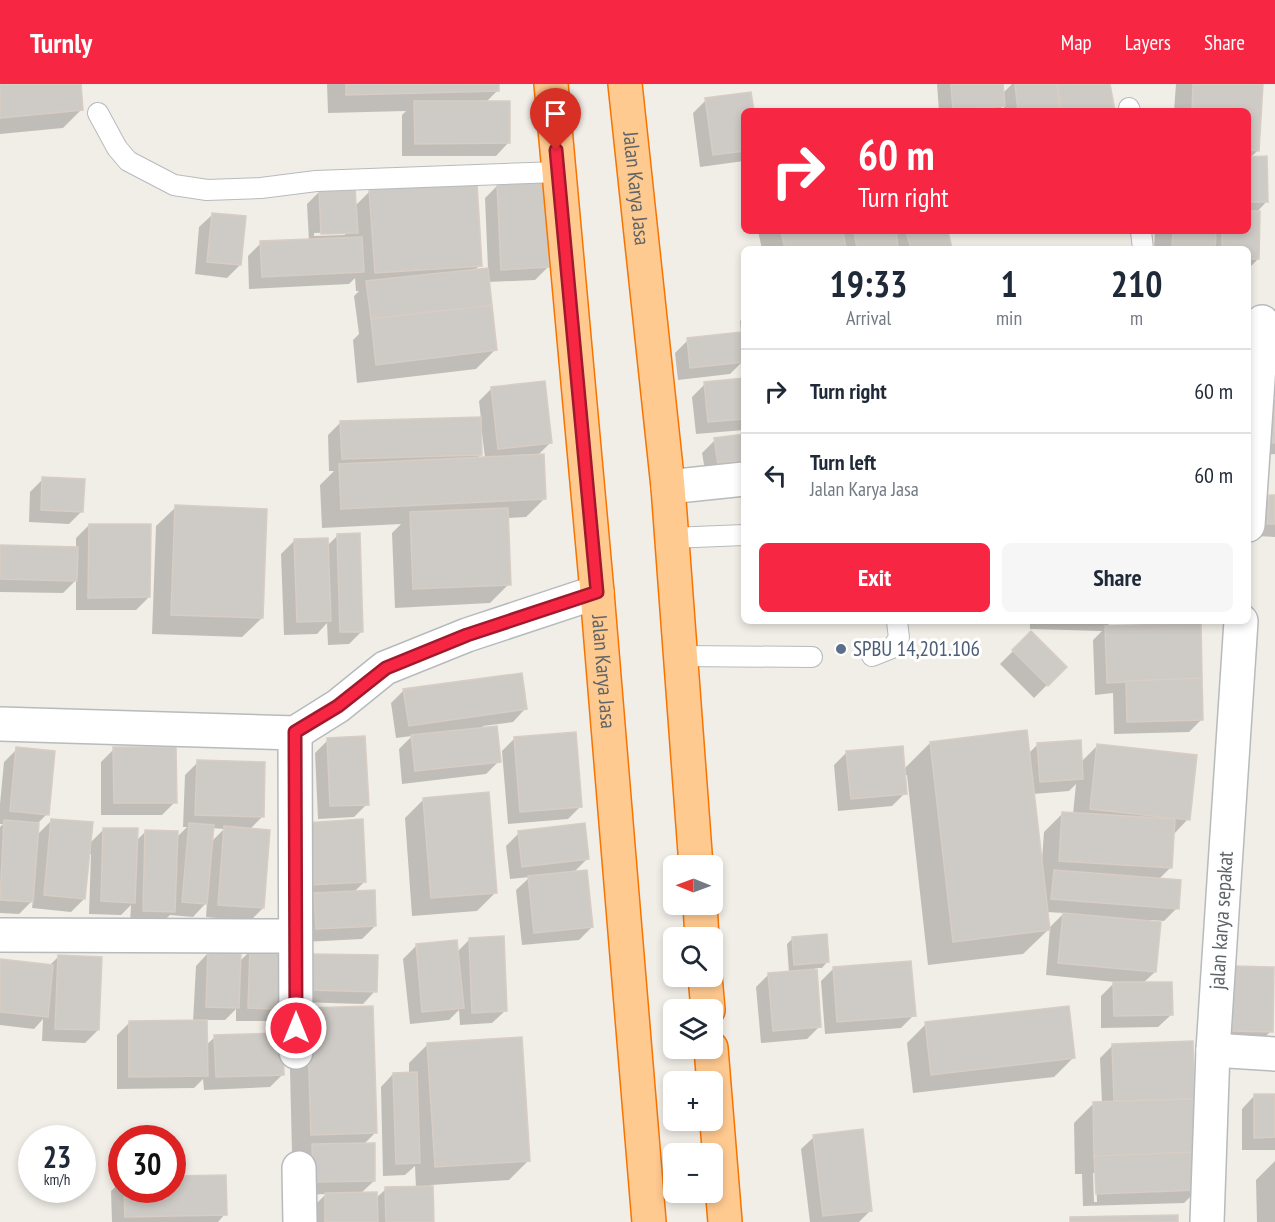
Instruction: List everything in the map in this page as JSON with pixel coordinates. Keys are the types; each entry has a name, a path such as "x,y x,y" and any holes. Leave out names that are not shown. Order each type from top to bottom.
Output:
{"highway":[{"name":"Jalan Karya Jasa","path":"551,84 597,592 649,1222"},
{"name":"Jalan Karya Jasa","path":"625,84 668,487 695,855"},
{"path":"712,1059 725,1222"}],"street":[{"path":"1251,482 1262,322"},
{"path":"668,487 741,479"},
{"path":"0,724 295,732 338,706 386,668 467,635 597,592"},
{"name":"jalan karya sepakat","path":"1207,1222 1213,1050 1241,624"},
{"path":"295,732 296,1052"},
{"path":"0,934 284,936"},
{"path":"1213,1050 1275,1053"},
{"path":"299,1168 300,1222"}],"lane":[{"path":"98,113 117,148 128,161 174,185 207,190 261,188 316,181 558,172"},
{"path":"671,538 741,535"},
{"path":"872,656 892,648 899,638 897,624"},
{"path":"680,656 812,657"}],"building":[{"path":"0,84 81,84 83,110 0,118"},
{"path":"346,84 499,84 499,91 346,95"},
{"path":"951,84 1003,84 1005,106 953,108"},
{"path":"1015,84 1057,84 1060,108 1018,108"},
{"path":"1057,84 1110,84 1114,108 1061,108"},
{"path":"1193,84 1263,84 1259,151 1251,150 1251,108 1192,108"},
{"path":"751,92 754,108 741,108 741,151 713,155 705,98"},
{"path":"414,101 510,101 510,143 415,144"},
{"path":"1267,156 1268,202 1251,202 1251,157"},
{"path":"545,181 549,267 501,270 497,183"},
{"path":"477,182 482,266 375,273 369,189"},
{"path":"355,188 358,233 321,234 319,189"},
{"path":"1251,211 1260,211 1259,259 1251,259 1251,246 1222,246 1222,234 1251,234"},
{"path":"212,213 246,216 241,265 207,262"},
{"path":"782,234 844,234 846,246 784,246"},
{"path":"854,234 896,234 898,246 856,246"},
{"path":"907,234 949,234 951,246 910,246"},
{"path":"1173,234 1216,234 1215,246 1172,246"},
{"path":"362,237 364,272 262,277 260,241"},
{"path":"488,268 492,305 371,319 366,281"},
{"path":"492,305 497,350 376,365 371,319"},
{"path":"741,332 741,362 690,368 687,338"},
{"path":"741,378 741,419 708,422 704,382"},
{"path":"545,381 552,443 498,449 491,387"},
{"path":"1275,400 1275,443 1261,443 1259,401"},
{"path":"481,417 482,455 342,459 340,421"},
{"path":"741,434 741,460 718,464 714,438"},
{"path":"544,454 546,499 341,509 339,464"},
{"path":"42,477 85,479 83,512 41,510"},
{"path":"1269,495 1275,495 1275,524 1267,524"},
{"path":"175,505 267,509 263,618 171,615"},
{"path":"508,508 511,585 413,589 410,512"},
{"path":"89,524 151,524 150,597 88,598"},
{"path":"360,533 363,632 340,632 337,534"},
{"path":"328,538 331,621 297,622 294,539"},
{"path":"0,545 78,547 77,581 0,579"},
{"path":"1201,624 1202,678 1107,683 1105,626"},
{"path":"1031,631 1067,667 1048,686 1012,650"},
{"path":"522,673 527,709 409,726 403,689"},
{"path":"1202,678 1203,720 1127,722 1126,681"},
{"path":"497,726 501,762 415,771 411,735"},
{"path":"1027,730 1050,930 953,942 930,742"},
{"path":"576,732 582,807 520,812 514,737"},
{"path":"365,736 369,805 330,806 327,738"},
{"path":"1081,740 1083,779 1040,782 1037,743"},
{"path":"1097,744 1197,755 1190,820 1090,809"},
{"path":"903,746 907,794 851,799 846,751"},
{"path":"16,747 55,751 49,815 10,811"},
{"path":"113,747 176,747 177,803 114,803"},
{"path":"197,760 265,762 264,817 195,815"},
{"path":"489,792 497,893 431,898 423,798"},
{"path":"1062,812 1175,819 1172,868 1059,861"},
{"path":"51,819 93,822 85,899 44,895"},
{"path":"363,819 366,882 309,885 305,823"},
{"path":"4,820 39,823 33,902 0,900"},
{"path":"189,823 214,825 207,904 182,902"},
{"path":"585,823 589,859 522,867 518,831"},
{"path":"224,826 270,830 264,908 218,905"},
{"path":"103,828 138,828 135,903 101,901"},
{"path":"145,830 178,831 175,912 143,911"},
{"path":"587,870 593,927 534,933 528,876"},
{"path":"1054,870 1181,880 1179,909 1051,899"},
{"path":"375,890 376,926 316,929 314,893"},
{"path":"1063,913 1161,922 1156,972 1058,963"},
{"path":"827,934 829,962 794,965 792,937"},
{"path":"504,936 507,1011 472,1013 469,938"},
{"path":"457,940 464,1008 422,1012 416,944"},
{"path":"250,949 289,950 288,1009 248,1008"},
{"path":"208,951 241,952 239,1008 206,1007"},
{"path":"312,954 378,955 377,992 310,990"},
{"path":"58,955 102,957 99,1030 55,1029"},
{"path":"0,959 53,965 48,1017 0,1012"},
{"path":"911,961 916,1016 837,1022 833,967"},
{"path":"1233,966 1274,967 1273,1032 1232,1031"},
{"path":"817,969 821,1027 773,1031 768,973"},
{"path":"1113,982 1172,982 1173,1015 1114,1016"},
{"path":"373,1006 377,1133 311,1135 307,1008"},
{"path":"1069,1006 1075,1058 931,1075 925,1022"},
{"path":"207,1020 208,1076 129,1077 129,1021"},
{"path":"283,1033 284,1075 216,1077 214,1035"},
{"path":"522,1037 530,1161 435,1167 427,1043"},
{"path":"1193,1041 1195,1099 1114,1101 1112,1044"},
{"path":"417,1072 420,1163 396,1164 393,1073"},
{"path":"1254,1094 1275,1094 1275,1137 1254,1138"},
{"path":"1195,1099 1197,1152 1094,1156 1093,1102"},
{"path":"863,1129 872,1211 823,1216 813,1135"},
{"path":"375,1143 375,1181 313,1182 312,1144"},
{"path":"1197,1152 1198,1190 1096,1194 1094,1156"},
{"path":"226,1175 227,1215 125,1217 124,1203 186,1203 186,1176"},
{"path":"433,1186 434,1222 386,1222 385,1187"},
{"path":"377,1192 378,1222 325,1222 325,1193"},
{"path":"1178,1215 1178,1222 1070,1222 1070,1217"}],"place":[{"name":"SPBU 14,201.106","path":"841,649"}],"route":[{"path":"296,1028 295,732 338,706 386,668 467,635 597,592 556,150"}]}
